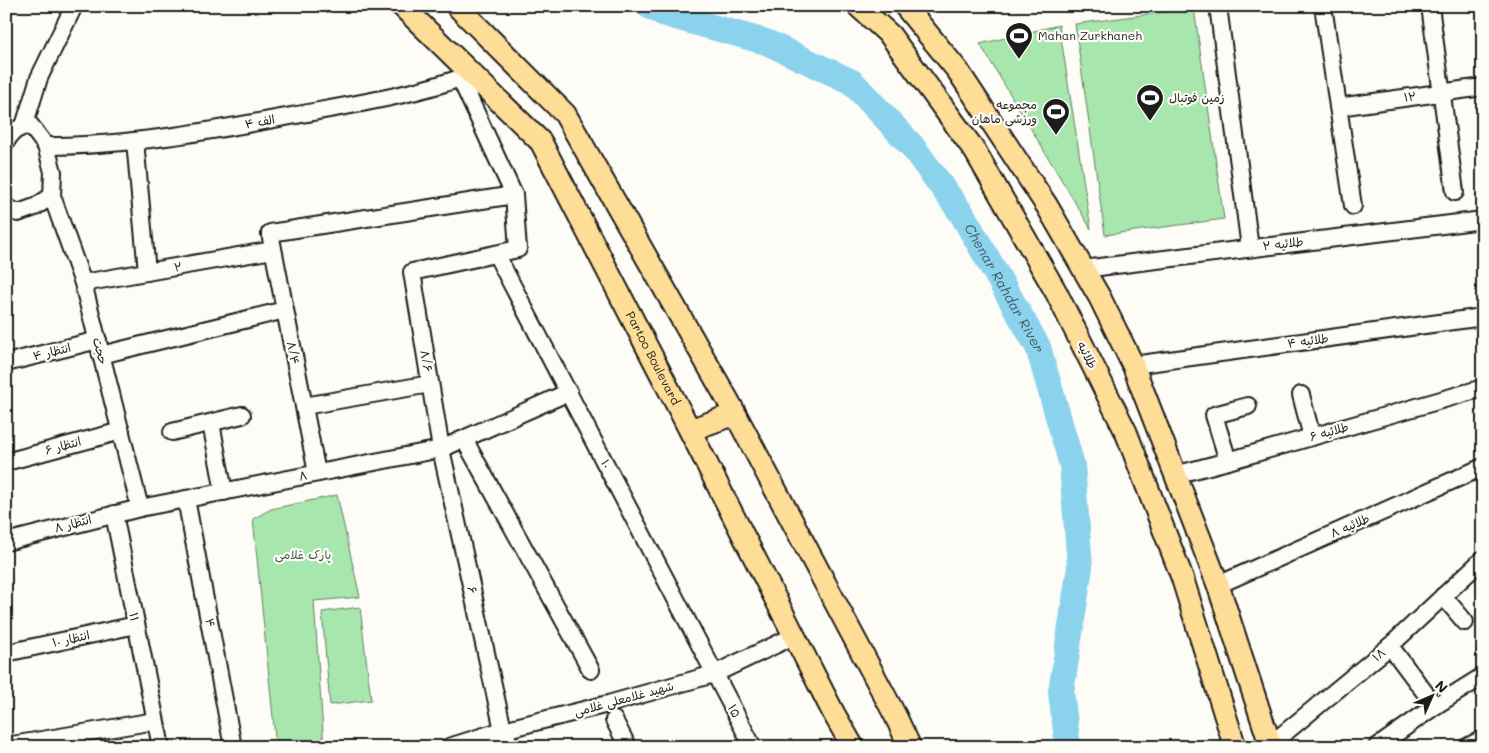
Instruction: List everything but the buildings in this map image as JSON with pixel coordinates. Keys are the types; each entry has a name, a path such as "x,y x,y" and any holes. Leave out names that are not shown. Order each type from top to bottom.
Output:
{"main road":[{"name":"Partoo Boulevard","path":"402,6 466,76 541,142 834,714 853,747"},
{"path":"458,6 565,114 735,414 895,715 910,747"},
{"name":"طلائیه","path":"858,6 890,35 975,151 1056,292 1126,432 1182,577 1235,747"},
{"path":"905,6 958,71 1047,206 1100,298 1133,365 1218,585 1270,746"},
{"path":"690,430 735,414"}],"street":[{"path":"24,126 38,78 74,6"},
{"path":"1218,6 1250,248"},
{"path":"1323,6 1353,206"},
{"path":"1430,6 1455,192"},
{"path":"466,76 514,195 518,250 496,254"},
{"name":"۴ الف","path":"46,146 98,146 179,137 394,97 466,76"},
{"name":"۱۲","path":"1338,107 1483,87"},
{"path":"6,142 9,136 20,126 31,126 46,146 53,172 52,196 35,207 18,213 6,208"},
{"path":"135,141 147,272"},
{"name":"۸/۴","path":"317,473 270,233 514,195"},
{"name":"حجت","path":"52,196 83,283 140,508"},
{"name":"طلائیه ۲","path":"1083,269 1483,220"},
{"name":"۲","path":"83,283 273,250"},
{"name":"۸/۶","path":"441,449 412,272 496,254"},
{"name":"۱۰","path":"496,254 714,674"},
{"path":"99,348 285,310"},
{"name":"طلائیه ۴","path":"1133,365 1483,317"},
{"name":"انتظار ۴","path":"6,363 99,348"},
{"path":"304,406 430,384"},
{"name":"طلائیه ۶","path":"1175,475 1483,388"},
{"name":"۸","path":"140,508 441,449 569,392"},
{"path":"1301,395 1312,437"},
{"path":"1228,461 1214,414 1248,406"},
{"path":"172,432 242,415"},
{"path":"211,423 224,492"},
{"name":"انتظار ۶","path":"6,462 120,431"},
{"path":"464,439 591,670"},
{"name":"۶","path":"441,449 503,730"},
{"name":"طلائیه ۸","path":"1218,585 1483,467"},
{"name":"۴","path":"186,499 233,747"},
{"name":"انتظار ۸","path":"6,542 140,508"},
{"name":"۱۱","path":"114,514 155,721"},
{"name":"۱۸","path":"1270,746 1390,646 1483,559"},
{"path":"1444,596 1465,622"},
{"name":"انتظار ۱۰","path":"6,652 136,626"},
{"name":"شهید غلامعلی غلامی","path":"449,747 503,730 608,704 714,674 794,636"},
{"path":"1390,646 1435,706"},
{"name":"۱۵","path":"714,674 753,747"},
{"path":"1377,747 1435,706 1483,676"},
{"path":"614,720 628,747"},
{"path":"6,746 155,721 160,747"},
{"path":"503,730 511,747"},
{"path":"1468,747 1483,739"}],"green space":[{"name":"زمین فوتبال","path":"1194,8 1224,219 1105,235 1075,24"},
{"name":"مجموعه ورزشی ماهان","path":"1059,25 1091,229 980,44"},
{"name":"پارک غلامی","path":"337,495 360,597 314,601 324,747 276,747 253,519 271,509"},
{"path":"360,607 371,700 330,705 322,612"}],"waterway":[{"name":"Chenar Rahdar River","path":"649,6 665,14 766,42 852,82 912,146 962,214 1038,347 1072,465 1080,567 1061,692 1068,747"}],"place":[{"name":"Mahan Zurkhaneh","path":"1019,60"},
{"name":"زمین فوتبال","path":"1150,122"},
{"name":"مجموعه ورزشی ماهان","path":"1056,136"}]}
